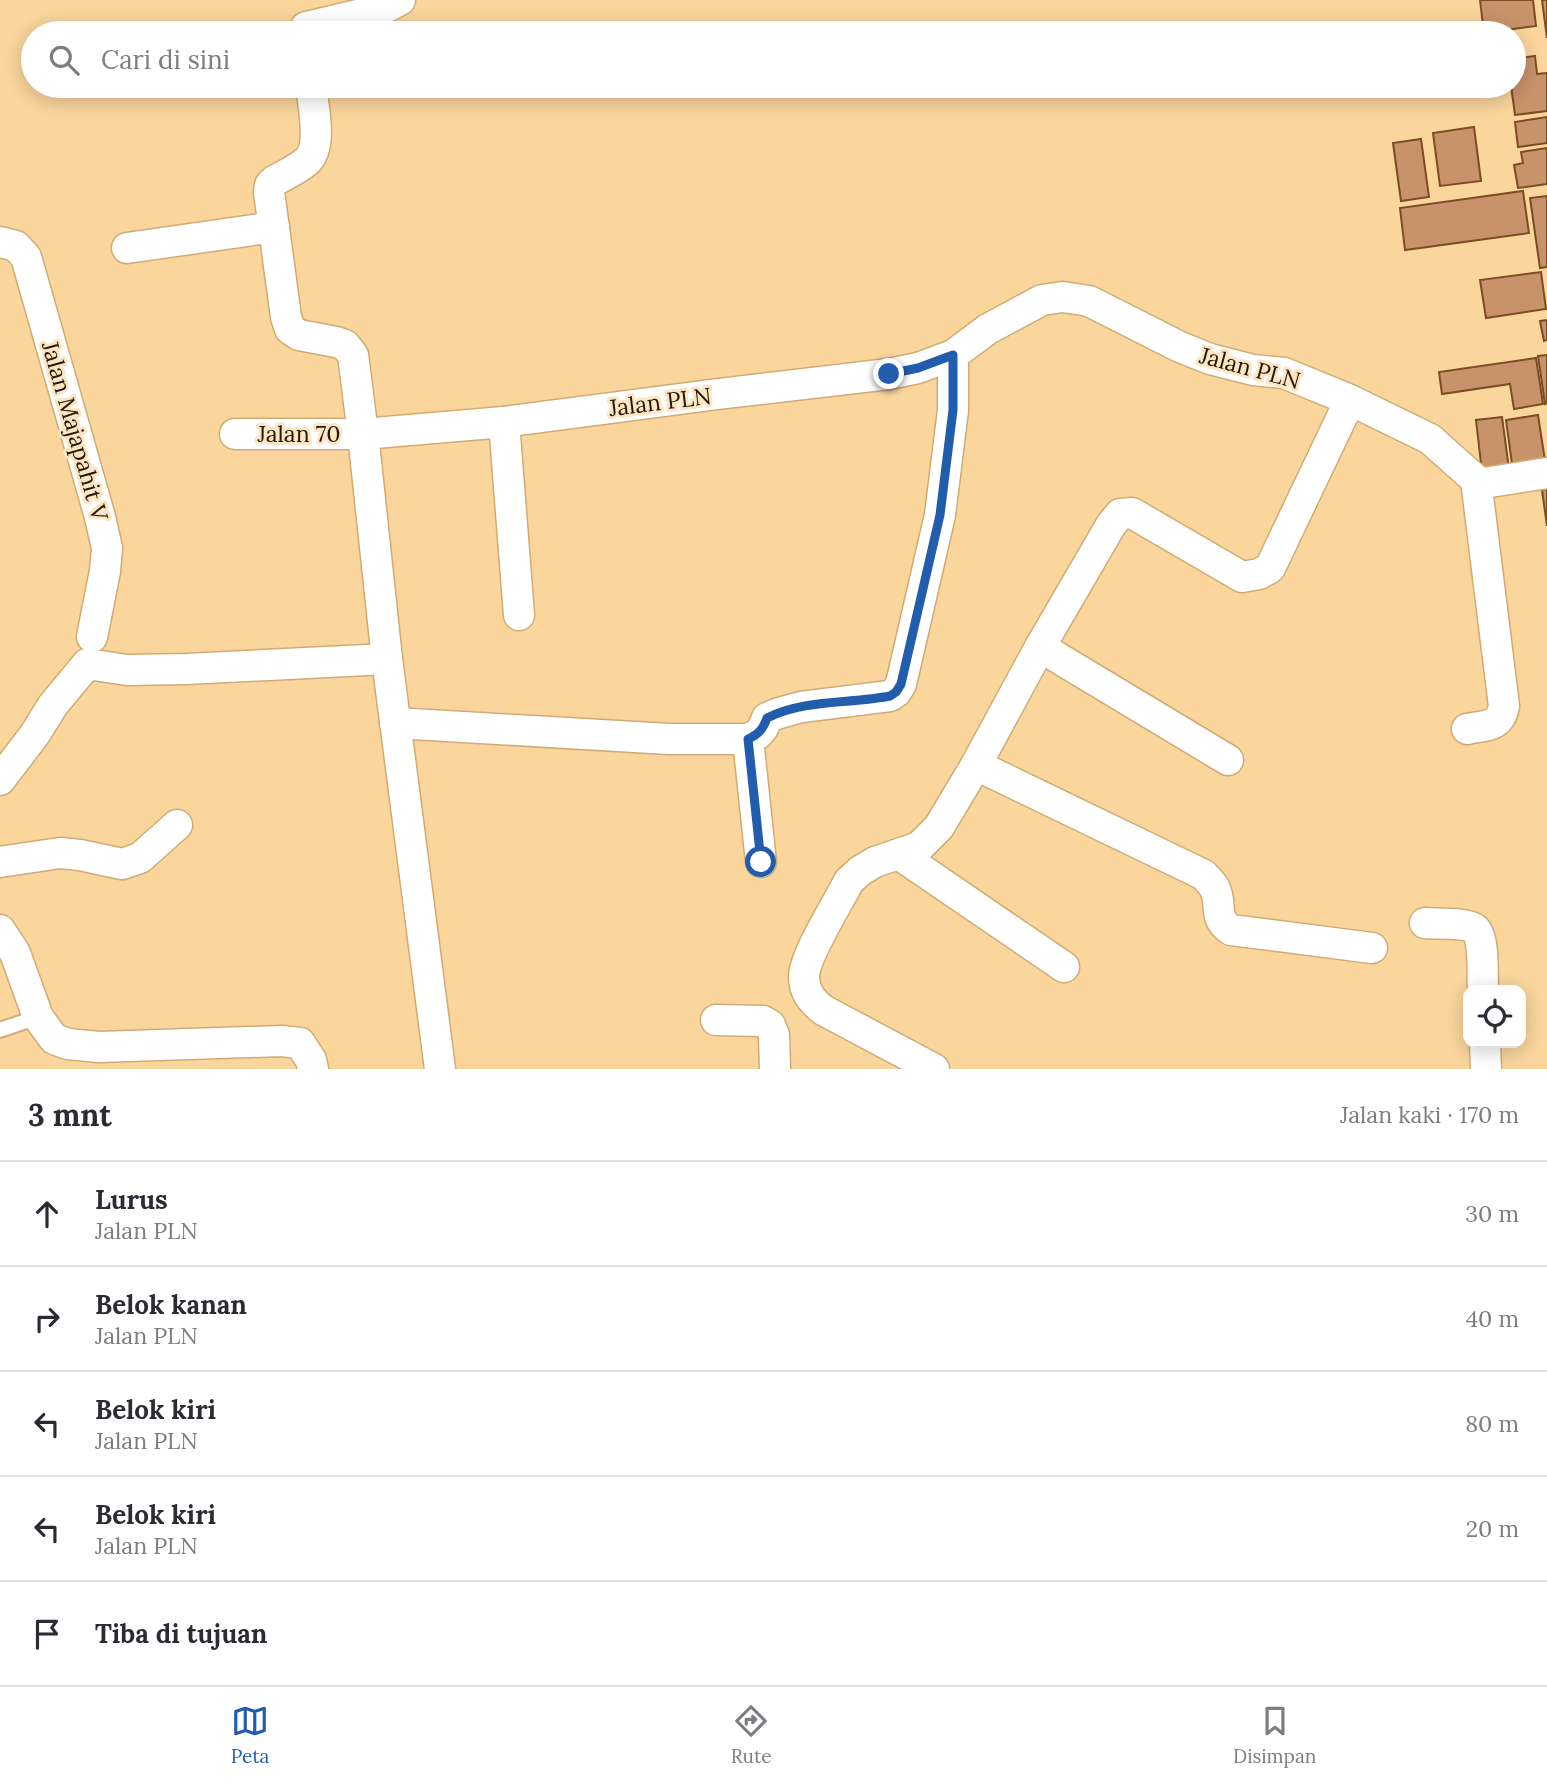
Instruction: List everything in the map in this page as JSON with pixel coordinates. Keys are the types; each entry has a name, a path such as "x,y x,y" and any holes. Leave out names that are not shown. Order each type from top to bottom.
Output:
{"street":[{"path":"305,20 383,9 400,0"},
{"path":"312,98 316,143 314,154 306,162 274,181 269,192 286,317 290,329 299,335 345,345 353,355 387,659 440,1069"},
{"path":"127,248 274,227"},
{"name":"Jalan Majapahit V","path":"0,242 16,246 26,257 100,517 107,548 106,571 93,637"},
{"name":"Jalan PLN","path":"363,434 504,422 889,374 918,368 953,355 988,329 1042,300 1063,297 1089,301 1180,347 1210,359 1253,370 1284,373 1350,400 1430,439 1476,480"},
{"path":"396,723 669,739 748,739 758,734 767,718 776,713 801,707 890,696 901,684 940,515 953,410 953,355"},
{"path":"934,1069 823,1010 812,1001 806,990 806,962 849,881 875,862 919,846 939,827 1040,647 1120,514 1132,513 1242,577 1259,574 1270,568 1350,400"},
{"path":"504,422 519,615"},
{"name":"Jalan 70","path":"235,434 363,434"},
{"path":"1467,729 1497,722 1504,706 1476,480 1484,483 1547,474"},
{"path":"1040,647 1228,760"},
{"path":"0,780 11,753 35,734 53,705 87,664 127,670 387,659"},
{"path":"748,739 761,862"},
{"path":"976,765 1204,876 1215,887 1219,915 1223,924 1231,930 1372,948"},
{"path":"0,862 60,853 122,864 140,858 177,825"},
{"path":"900,855 1064,967"},
{"path":"1425,923 1466,925 1475,929 1481,943 1483,985"},
{"path":"0,930 15,953 38,1017 54,1039 94,1058 281,1041 300,1043 311,1060 313,1069"},
{"path":"716,1020 763,1021 770,1025 774,1035 775,1069"},
{"path":"1485,1048 1486,1069"}],"lane":[{"path":"0,1030 38,1017"}],"building":[{"path":"1480,0 1533,0 1536,26 1526,27 1526,21 1483,21"},
{"path":"1542,0 1547,0 1547,38"},
{"path":"1535,56 1537,74 1547,73 1547,111 1515,115 1513,98 1526,98 1526,57"},
{"path":"1547,117 1547,143 1518,147 1515,122"},
{"path":"1474,127 1481,181 1440,186 1433,133"},
{"path":"1421,139 1429,197 1401,201 1393,143"},
{"path":"1547,148 1547,184 1518,188 1514,165 1523,163 1521,152"},
{"path":"1523,191 1529,233 1405,250 1400,208"},
{"path":"1547,196 1547,267 1540,268 1530,198"},
{"path":"1541,272 1546,309 1486,318 1480,280"},
{"path":"1547,320 1547,340 1544,341 1540,321"},
{"path":"1547,355 1547,403 1545,404 1538,356"},
{"path":"1536,358 1543,404 1514,409 1510,384 1442,394 1439,372"},
{"path":"1538,415 1546,467 1513,471 1506,420"},
{"path":"1502,417 1509,469 1482,472 1476,420"},
{"path":"1547,489 1547,526 1542,490"}],"route":[{"path":"761,862 748,739 758,734 767,718 776,713 801,707 890,696 901,684 940,515 953,410 953,355 918,368 889,374"}]}
